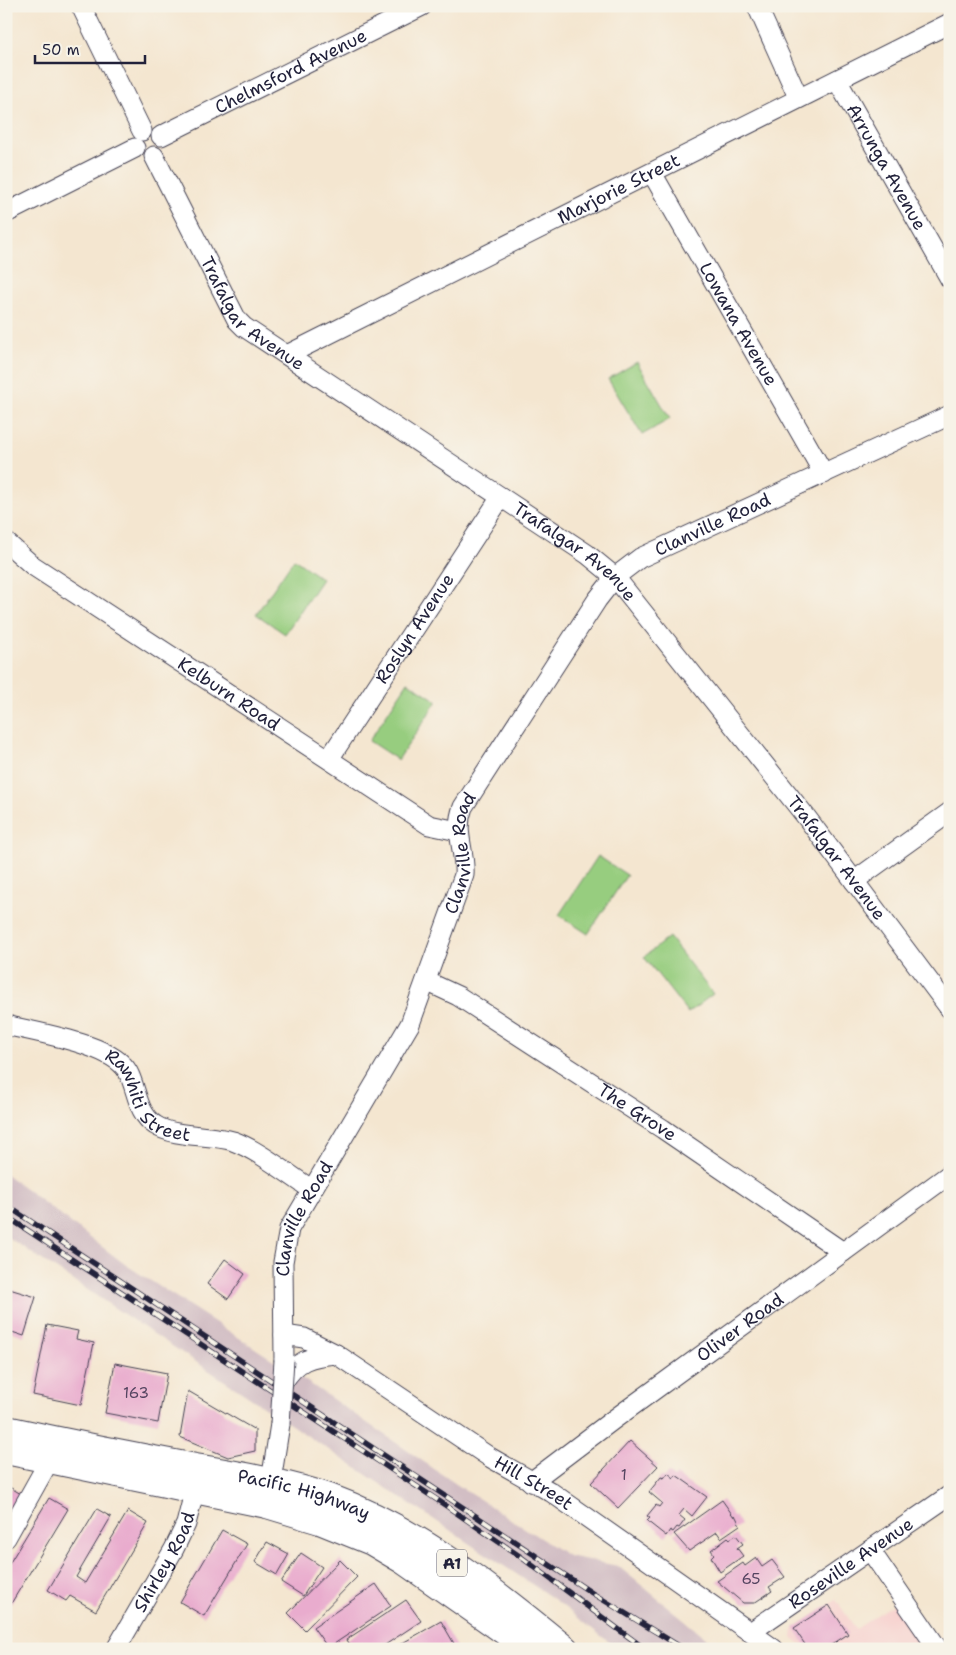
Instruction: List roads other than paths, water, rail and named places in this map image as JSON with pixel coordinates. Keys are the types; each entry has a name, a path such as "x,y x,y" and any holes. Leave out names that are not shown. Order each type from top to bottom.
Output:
{"highway":[{"name":"Pacific Highway","path":"6,1430 198,1479 269,1493 328,1498 380,1520 433,1550 493,1593 564,1649"},
{"name":"Pacific Highway","path":"6,1450 49,1461 198,1479"},
{"name":"Pacific Highway","path":"269,1493 320,1520 372,1541 474,1607 531,1649"}],"street":[{"path":"6,213 139,139 154,130 161,136 162,145 154,156 145,157 139,139 80,6"},
{"name":"Chelmsford Avenue","path":"161,136 422,6"},
{"path":"757,6 798,97"},
{"name":"Marjorie Street","path":"287,354 652,173 798,97 837,80 950,23"},
{"name":"Arrunga Avenue","path":"837,80 950,279"},
{"name":"Trafalgar Avenue","path":"154,156 237,320 244,327 587,554 615,577 807,818 950,1009"},
{"name":"Lowana Avenue","path":"652,173 824,474"},
{"name":"Clanville Road","path":"269,1493 280,1424 283,1383 289,1363 284,1335 282,1287 285,1244 289,1228 410,1024 464,875 465,866 458,831 460,815 466,800 597,600 615,577 646,555 950,415"},
{"name":"Roslyn Avenue","path":"329,759 501,497"},
{"name":"Kelburn Road","path":"6,542 32,565 429,825 458,831"},
{"path":"854,881 950,812"},
{"name":"The Grove","path":"426,981 458,996 655,1123 843,1252"},
{"name":"Rawhiti Street","path":"6,1025 94,1047 112,1055 128,1072 140,1105 151,1123 171,1131 238,1143 311,1189"},
{"name":"Oliver Road","path":"531,1482 612,1420 950,1174"},
{"name":"Hill Street","path":"284,1335 304,1338 336,1354 490,1458 551,1492 752,1631 774,1649"},
{"path":"289,1363 312,1357 336,1354"},
{"path":"6,1538 49,1461"},
{"name":"Shirley Road","path":"116,1649 174,1549 186,1524 198,1479"},
{"name":"Roseville Avenue","path":"752,1631 950,1495"},
{"path":"870,1550 938,1649"}],"railway":[{"path":"6,1205 592,1593 684,1649"},
{"path":"6,1216 445,1505 521,1557 645,1649"}]}
